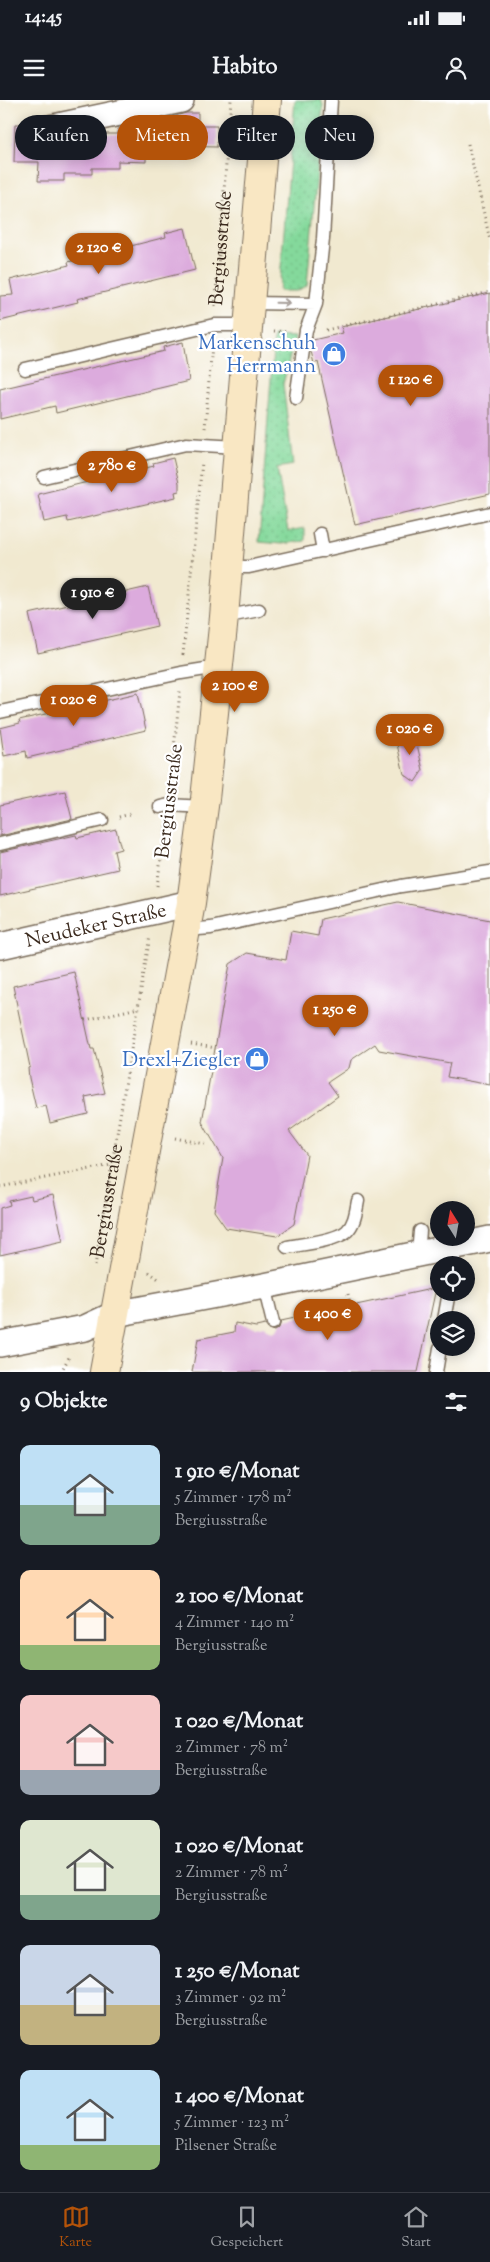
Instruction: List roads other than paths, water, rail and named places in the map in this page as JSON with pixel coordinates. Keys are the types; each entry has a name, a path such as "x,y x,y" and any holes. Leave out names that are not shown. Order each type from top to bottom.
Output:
{"street":[{"path":"80,115 96,109 181,100"},
{"name":"Bergiusstraße","path":"104,1372 191,903 204,807 224,617 267,100"},
{"name":"Neudeker Straße","path":"0,946 154,913 191,903"},
{"path":"0,1344 85,1328 115,1314 264,1286 419,1242 455,1255 490,1239"}],"lane":[{"path":"296,398 305,334 316,304 323,239 331,100"},
{"path":"25,368 214,325 249,314 316,304"},
{"path":"44,477 186,444 238,447"},
{"path":"228,567 249,567 490,513"},
{"path":"320,534 323,551"},
{"path":"224,617 259,610"},
{"path":"0,712 181,673 218,667"},
{"path":"165,806 204,807"},
{"path":"0,844 102,820"},
{"path":"186,930 240,922 401,886 490,872"},
{"path":"287,1247 338,1236 343,1233 353,1222 358,1201"},
{"path":"264,1286 273,1323"},
{"path":"436,1372 439,1356"}],"place":[{"name":"Markenschuh Herrmann","path":"334,354"},
{"name":"Drexl+Ziegler","path":"257,1059"}]}
